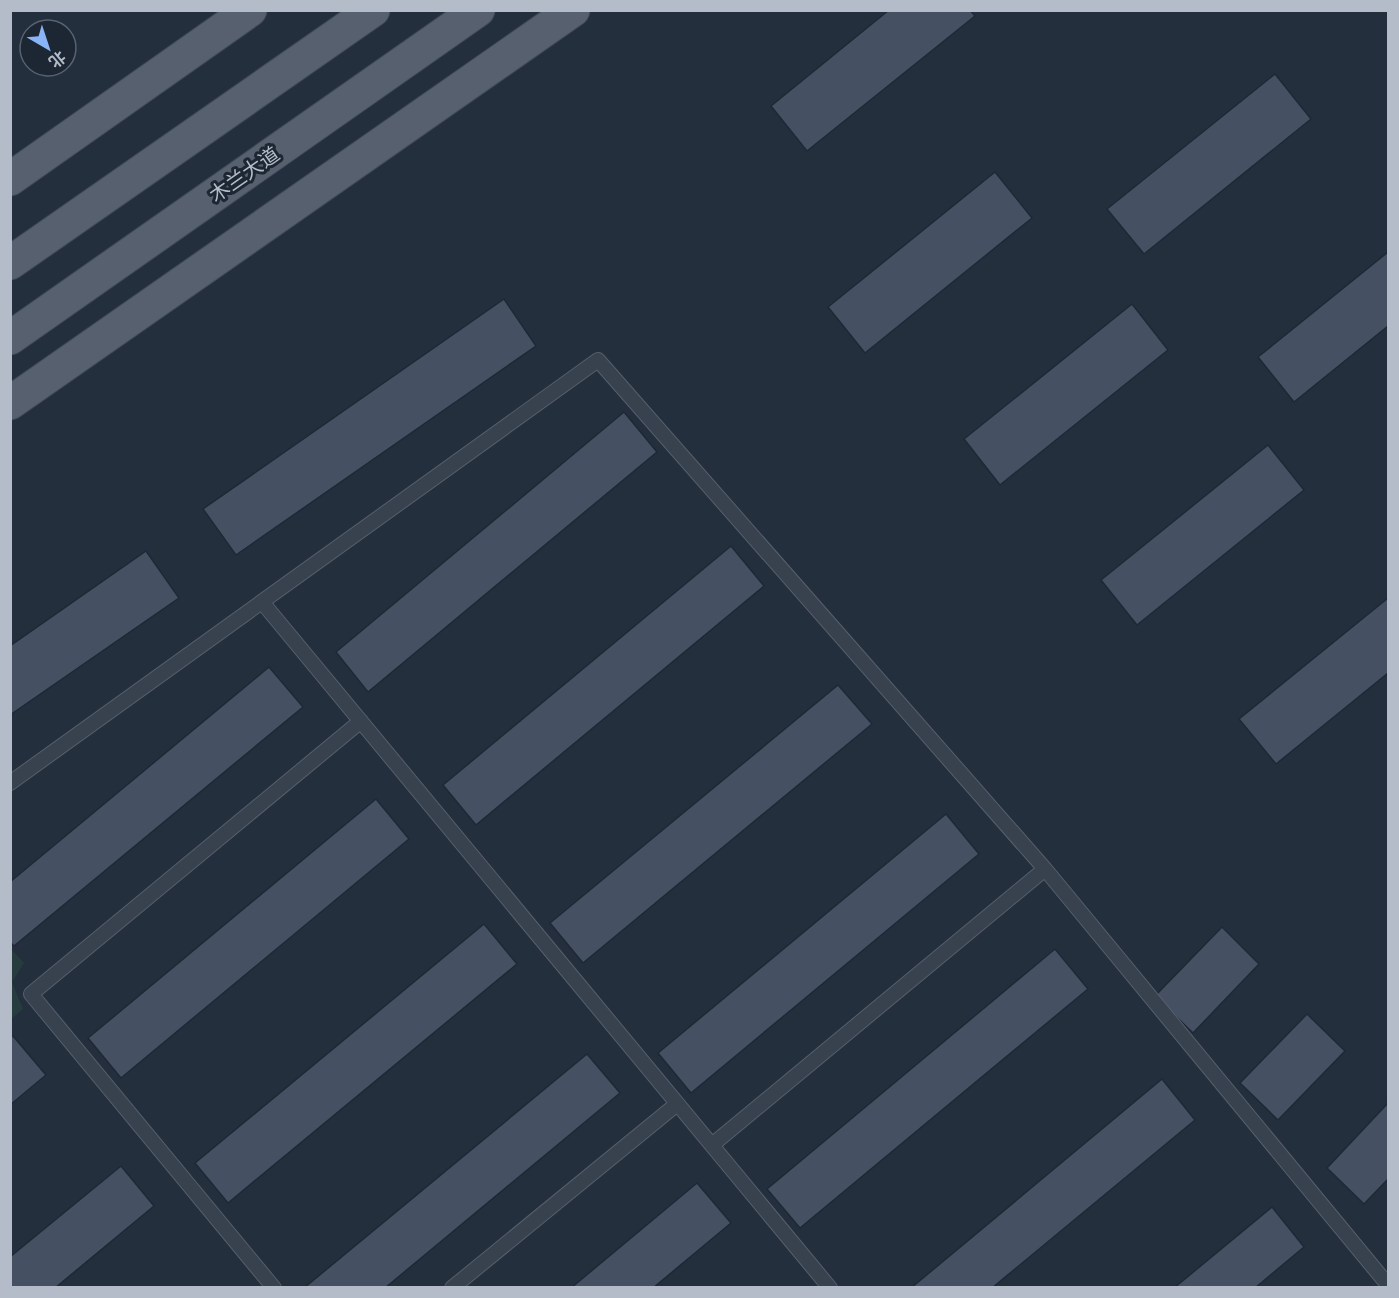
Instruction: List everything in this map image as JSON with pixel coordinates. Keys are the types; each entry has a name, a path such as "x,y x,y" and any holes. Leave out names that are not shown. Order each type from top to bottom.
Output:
{"main road":[{"path":"10,179 250,10"},
{"path":"10,263 373,10"},
{"name":"木兰大道","path":"10,338 478,10"},
{"path":"10,403 573,10"}],"lane":[{"path":"10,783 598,360 1045,869 1389,1285"},
{"path":"262,602 830,1287"},
{"path":"274,1287 31,994 361,722"},
{"path":"712,1145 1045,869"},
{"path":"452,1287 677,1104"}],"green space":[{"path":"10,948 24,963 12,982 23,1009 11,1019"}],"building":[{"path":"889,10 970,10 975,16 807,151 771,106"},
{"path":"1275,74 1311,119 1144,254 1107,209"},
{"path":"995,172 1032,218 865,353 828,307"},
{"path":"1388,252 1388,326 1294,402 1258,357"},
{"path":"504,299 536,346 236,555 203,509"},
{"path":"1132,304 1168,350 1000,485 964,439"},
{"path":"624,412 657,452 368,692 336,652"},
{"path":"1268,445 1304,490 1137,625 1101,580"},
{"path":"731,546 764,586 476,825 443,785"},
{"path":"146,551 179,598 10,715 10,646"},
{"path":"1388,598 1388,673 1276,764 1239,719"},
{"path":"269,667 303,707 14,946 10,942 10,882"},
{"path":"838,685 872,724 583,963 550,923"},
{"path":"376,799 409,839 121,1078 88,1038"},
{"path":"946,814 979,854 691,1093 658,1053"},
{"path":"484,924 517,964 228,1203 195,1163"},
{"path":"1222,927 1259,964 1193,1033 1155,996"},
{"path":"1055,949 1088,989 800,1228 767,1189"},
{"path":"1307,1014 1345,1051 1278,1120 1240,1083"},
{"path":"13,1036 46,1075 10,1105 10,1038"},
{"path":"587,1054 620,1093 385,1288 304,1288"},
{"path":"1162,1079 1195,1120 992,1288 911,1288"},
{"path":"1388,1103 1388,1179 1364,1204 1327,1168"},
{"path":"121,1166 154,1206 55,1288 10,1288 10,1257"},
{"path":"697,1183 731,1223 653,1288 571,1288"},
{"path":"1272,1207 1304,1247 1255,1288 1174,1288"}]}
